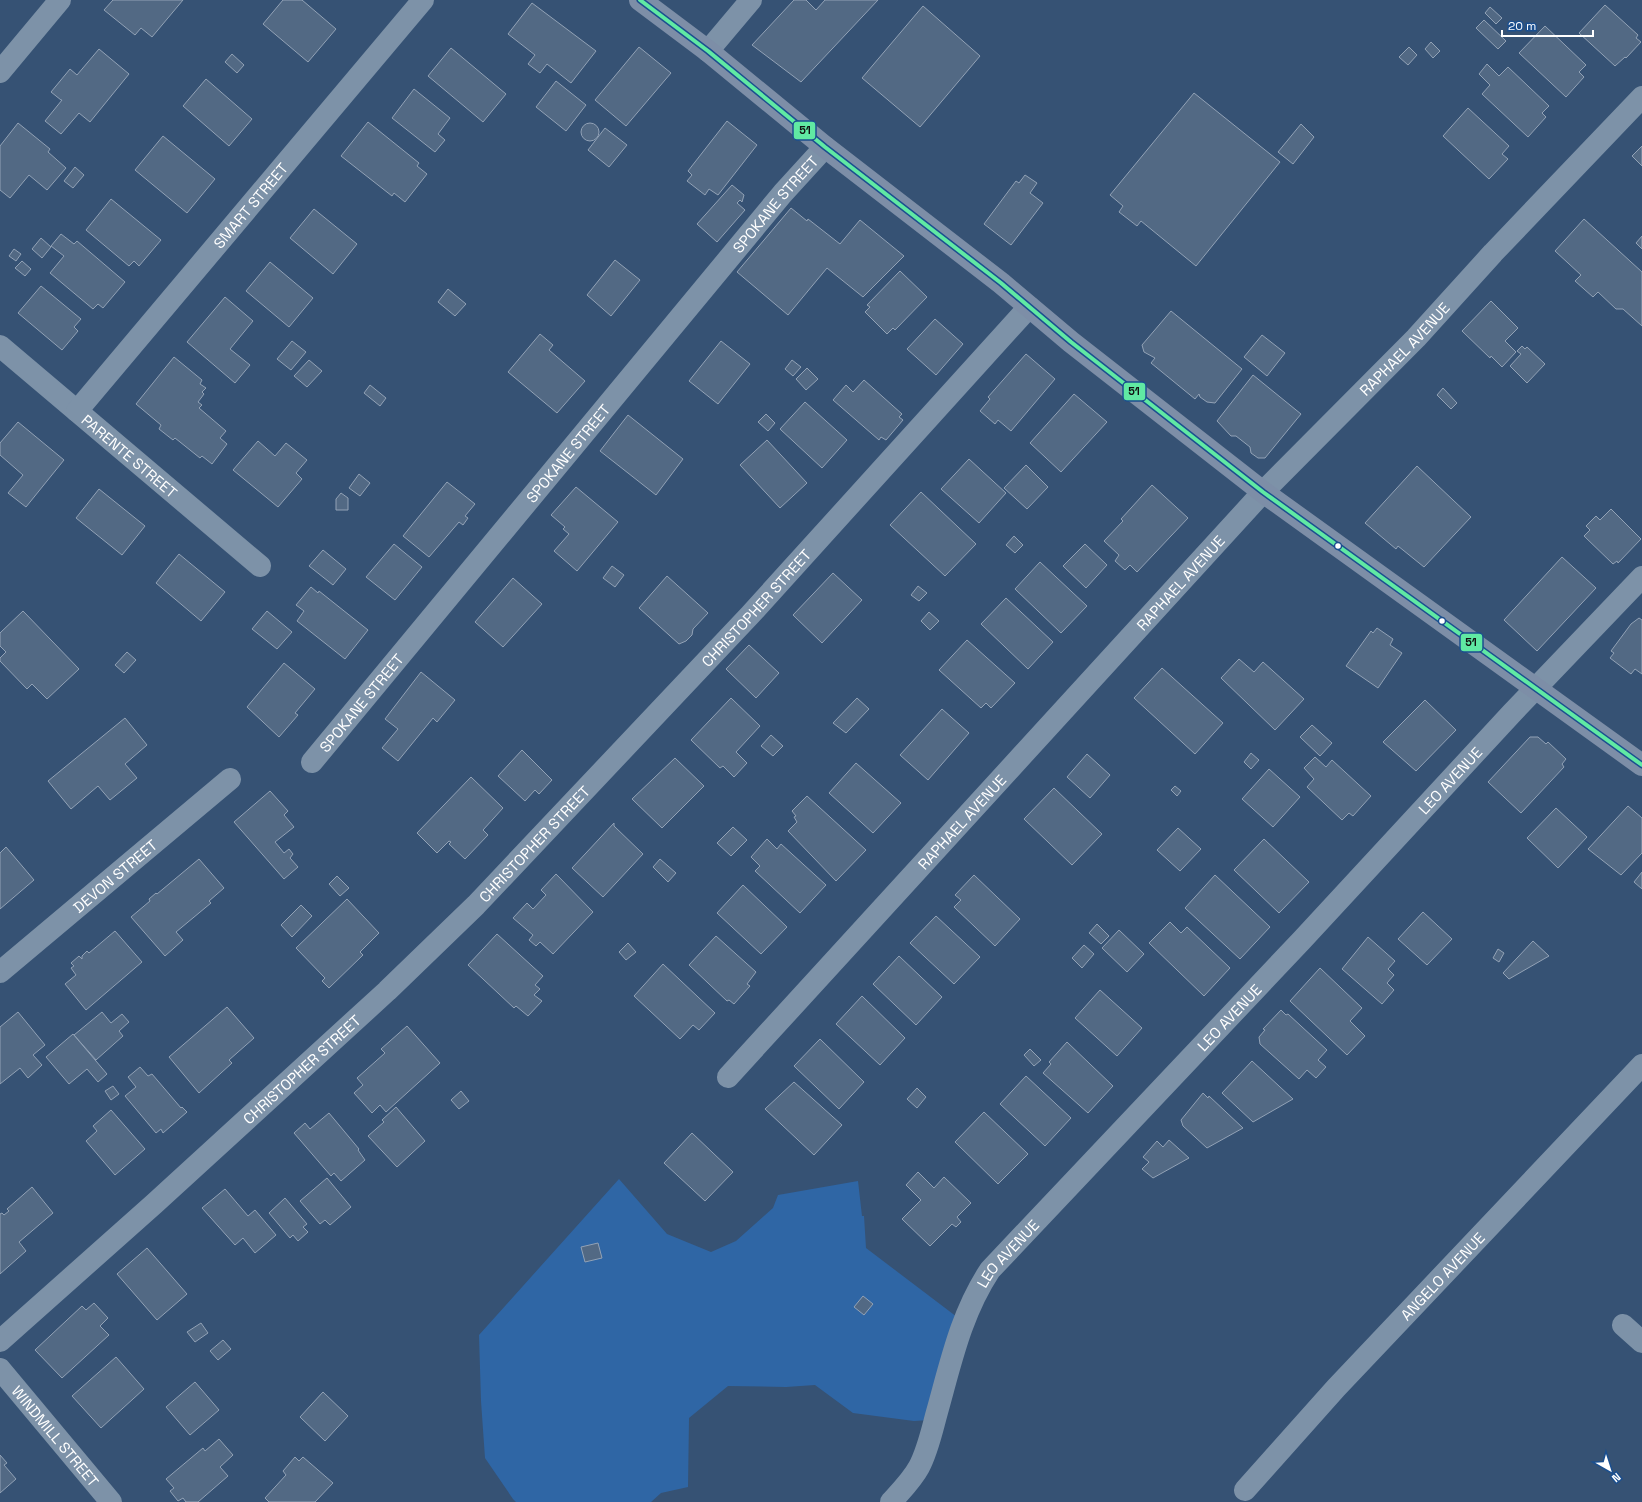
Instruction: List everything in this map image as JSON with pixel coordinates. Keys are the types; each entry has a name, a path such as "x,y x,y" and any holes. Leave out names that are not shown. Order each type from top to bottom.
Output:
{"main road":[{"path":"640,0 708,51 825,147 1001,283 1029,307 1263,492 1642,765"}],"street":[{"path":"0,72 60,0"},
{"name":"SMART STREET","path":"77,411 423,0"},
{"path":"708,51 751,0"},
{"name":"RAPHAEL AVENUE","path":"728,1077 1263,492 1416,338 1493,253 1642,97"},
{"name":"SPOKANE STREET","path":"312,762 778,199 825,147"},
{"name":"CHRISTOPHER STREET","path":"0,1341 154,1204 387,992 476,905 750,615 1029,307"},
{"name":"PARENTE STREET","path":"0,346 260,566"},
{"name":"LEO AVENUE","path":"890,1502 905,1488 919,1467 934,1423 963,1321 976,1292 990,1270 1642,577"},
{"name":"DEVON STREET","path":"0,972 230,779"},
{"name":"ANGELO AVENUE","path":"1245,1490 1342,1382 1642,1065"},
{"path":"1623,1324 1642,1342"},
{"name":"WINDMILL STREET","path":"0,1369 111,1502"}],"shaded area":[{"path":"619,1179 667,1234 711,1252 736,1241 773,1208 778,1195 858,1181 862,1216 864,1216 866,1248 957,1317 929,1420 914,1421 853,1413 815,1385 786,1387 728,1386 689,1418 688,1487 661,1493 651,1502 516,1502 485,1458 481,1401 479,1335"}],"building":[{"path":"113,0 183,0 152,37 141,28 135,35 104,10"},
{"path":"283,0 302,0 336,29 308,62 263,24"},
{"path":"794,0 806,0 816,10 825,0 878,0 801,82 752,45"},
{"path":"532,3 596,51 571,83 547,64 540,73 528,64 535,55 508,34"},
{"path":"1605,5 1638,35 1636,38 1641,42 1626,58 1625,57 1615,66 1579,33"},
{"path":"923,6 980,56 920,127 862,78"},
{"path":"1490,7 1502,18 1496,24 1485,13"},
{"path":"1484,20 1506,41 1498,49 1476,28"},
{"path":"1545,26 1586,65 1579,72 1584,77 1566,97 1519,53"},
{"path":"1431,42 1440,51 1433,58 1425,49"},
{"path":"639,47 671,73 626,126 595,100"},
{"path":"1409,47 1417,55 1408,65 1399,57"},
{"path":"451,48 506,94 483,122 428,76"},
{"path":"99,49 129,74 90,122 79,113 61,134 45,121 62,100 51,92 70,69 77,75"},
{"path":"232,54 244,65 237,73 225,62"},
{"path":"1487,64 1499,76 1508,67 1549,106 1542,113 1546,117 1528,137 1482,94 1490,85 1479,74"},
{"path":"206,79 252,119 229,146 183,106"},
{"path":"556,81 586,105 566,131 536,107"},
{"path":"414,89 450,118 438,134 445,140 435,152 392,118"},
{"path":"1194,93 1280,162 1196,266 1141,221 1137,226 1119,212 1123,206 1110,195"},
{"path":"1468,108 1509,146 1502,154 1508,159 1489,179 1443,136"},
{"path":"727,121 757,145 718,195 709,189 705,195 687,181 692,175 688,171"},
{"path":"368,122 419,163 417,166 427,174 405,202 394,193 392,196 341,156"},
{"path":"18,123 50,149 48,152 66,168 47,190 29,175 10,198 0,190 0,146"},
{"path":"590,123 596,126 599,132 596,138 590,141 584,138 581,132 584,126"},
{"path":"1301,124 1314,137 1293,164 1278,152"},
{"path":"605,128 627,145 609,167 588,150"},
{"path":"163,136 215,179 187,213 135,170"},
{"path":"1642,146 1642,166 1632,156"},
{"path":"75,167 84,175 73,188 64,181"},
{"path":"1025,175 1037,183 1030,193 1043,203 1011,245 984,224 1016,181 1019,183"},
{"path":"732,185 744,195 742,202 740,200 737,203 745,210 717,242 697,224"},
{"path":"111,199 161,240 139,266 134,261 129,266 86,230"},
{"path":"791,208 807,221 808,219 840,244 860,220 904,256 863,297 827,268 788,315 737,272"},
{"path":"314,209 357,244 333,274 290,238"},
{"path":"1584,219 1642,272 1642,326 1623,309 1616,309 1598,292 1593,297 1575,281 1581,275 1555,251"},
{"path":"61,234 74,244 77,241 125,282 103,308 98,304 93,309 50,273 64,256 51,246"},
{"path":"1642,236 1642,249 1636,243"},
{"path":"41,238 51,247 42,258 32,249"},
{"path":"14,249 21,254 16,261 9,256"},
{"path":"615,260 640,280 611,316 587,295"},
{"path":"22,261 31,269 25,276 15,268"},
{"path":"270,262 313,298 289,327 246,291"},
{"path":"900,271 927,297 895,330 893,328 887,334 865,312 870,307 867,305"},
{"path":"41,286 81,319 74,327 78,331 62,350 18,313"},
{"path":"448,289 466,304 455,316 438,302"},
{"path":"225,297 253,321 230,349 250,365 235,383 187,342"},
{"path":"1491,301 1518,328 1505,341 1516,352 1502,367 1491,356 1490,358 1462,331"},
{"path":"1171,311 1242,369 1215,403 1207,402 1200,397 1199,394 1195,399 1151,363 1155,358 1144,352 1142,345"},
{"path":"935,319 963,344 936,375 907,349"},
{"path":"540,334 553,345 549,350 585,381 557,413 508,372"},
{"path":"1262,335 1285,353 1267,376 1244,357"},
{"path":"292,341 306,352 291,370 277,359"},
{"path":"721,341 750,364 718,404 689,381"},
{"path":"1522,346 1525,349 1527,347 1545,364 1527,383 1510,366 1521,354 1517,351"},
{"path":"1026,354 1055,379 1011,431 998,420 995,424 980,411 990,399 988,397"},
{"path":"174,357 202,380 200,384 206,388 202,392 204,394 198,402 202,405 199,408 226,431 220,438 227,444 212,464 202,456 200,458 175,438 173,440 159,429 161,425 136,404"},
{"path":"309,360 322,371 307,387 294,376"},
{"path":"792,360 801,367 793,376 785,369"},
{"path":"807,368 818,379 806,390 796,379"},
{"path":"1253,375 1301,414 1265,458 1258,458 1251,453 1250,447 1236,436 1231,436 1217,421"},
{"path":"864,380 902,414 899,417 903,420 886,440 881,437 879,440 833,400 846,385 853,392"},
{"path":"370,385 386,398 380,406 364,393"},
{"path":"1443,388 1457,403 1451,409 1437,395"},
{"path":"1074,394 1107,422 1061,472 1030,443"},
{"path":"805,402 847,440 822,468 780,429"},
{"path":"766,414 775,423 768,431 758,422"},
{"path":"628,415 683,459 656,495 600,451"},
{"path":"18,422 64,460 26,507 8,493 23,475 0,455 0,443"},
{"path":"767,440 807,483 780,508 740,465"},
{"path":"258,441 275,456 286,443 307,460 296,473 302,479 278,507 233,470"},
{"path":"969,459 1006,493 979,523 941,489"},
{"path":"1026,465 1048,487 1027,509 1004,488"},
{"path":"1417,466 1471,517 1424,567 1398,546 1396,549 1365,523"},
{"path":"359,474 370,483 360,496 349,488"},
{"path":"447,482 475,504 465,516 468,518 463,525 459,522 429,557 403,536"},
{"path":"1152,485 1188,518 1137,572 1130,565 1125,570 1115,561 1119,555 1104,541 1123,521 1121,519"},
{"path":"576,487 618,522 577,571 554,551 569,534 563,529 565,527 551,515"},
{"path":"99,489 145,526 122,555 76,518"},
{"path":"921,492 976,544 945,576 890,525"},
{"path":"341,493 348,498 348,510 336,510 336,499"},
{"path":"1611,509 1641,539 1618,563 1617,561 1613,564 1584,536 1590,530 1586,526 1596,516 1600,520"},
{"path":"1014,536 1023,545 1015,553 1006,545"},
{"path":"394,544 422,567 395,600 366,577"},
{"path":"1085,544 1107,565 1086,588 1063,566"},
{"path":"323,550 346,569 333,585 309,566"},
{"path":"179,554 225,592 201,621 156,583"},
{"path":"1562,557 1596,588 1537,651 1504,620"},
{"path":"1040,562 1087,606 1061,633 1015,589"},
{"path":"612,566 624,575 615,587 603,578"},
{"path":"833,573 862,600 822,643 793,615"},
{"path":"667,576 708,613 693,629 692,635 686,641 679,644 639,608"},
{"path":"513,578 542,604 503,647 475,622"},
{"path":"918,586 927,593 919,601 911,595"},
{"path":"311,587 318,593 319,591 368,630 345,659 297,621 304,611 296,605"},
{"path":"1006,598 1053,642 1028,669 981,624"},
{"path":"23,611 79,669 47,699 32,684 27,689 0,661 0,658 6,652 0,646 0,633"},
{"path":"267,611 292,632 277,649 252,629"},
{"path":"929,612 939,621 930,630 921,621"},
{"path":"1639,618 1642,620 1642,674 1635,669 1631,674 1610,658 1614,653 1611,651 1631,624"},
{"path":"1377,628 1393,639 1390,645 1402,653 1378,688 1346,666 1371,631 1373,633"},
{"path":"967,640 1015,683 991,708 986,703 981,708 939,670"},
{"path":"749,645 779,673 756,698 726,669"},
{"path":"127,652 136,660 124,673 115,665"},
{"path":"1239,659 1254,672 1263,662 1304,699 1275,730 1221,678"},
{"path":"284,663 315,689 295,713 298,715 279,737 247,707"},
{"path":"1162,668 1223,723 1195,754 1134,698"},
{"path":"421,672 455,700 437,722 433,718 398,761 382,748 398,729 385,719"},
{"path":"731,698 760,726 736,752 747,763 734,777 723,766 720,768 691,740"},
{"path":"857,698 869,709 846,733 833,723"},
{"path":"1425,700 1456,730 1416,771 1383,742"},
{"path":"942,709 969,733 928,780 900,755"},
{"path":"125,718 147,745 125,764 137,778 110,800 98,786 71,809 48,781"},
{"path":"1312,725 1332,743 1320,756 1300,737"},
{"path":"771,735 783,746 773,756 761,746"},
{"path":"1530,737 1538,737 1546,744 1548,742 1566,759 1562,764 1564,767 1521,813 1488,782"},
{"path":"522,750 552,780 539,794 535,790 525,801 498,776"},
{"path":"1251,753 1259,760 1251,769 1244,762"},
{"path":"1087,754 1110,775 1090,798 1067,777"},
{"path":"1315,757 1326,767 1332,760 1371,796 1353,816 1349,813 1342,820 1307,787 1314,779 1304,768"},
{"path":"675,758 704,786 662,828 632,799"},
{"path":"856,763 901,803 873,833 829,793"},
{"path":"1269,769 1300,797 1273,827 1242,799"},
{"path":"471,777 503,808 483,830 488,835 465,859 449,844 451,842 449,841 437,853 417,833"},
{"path":"1175,786 1181,791 1177,796 1171,790"},
{"path":"1054,788 1102,834 1072,865 1024,819"},
{"path":"270,791 288,811 284,815 294,827 275,842 284,853 289,849 293,854 290,858 298,867 284,879 234,822"},
{"path":"807,796 866,850 836,881 788,831 797,822 794,817 796,816 792,811"},
{"path":"1628,806 1642,818 1642,853 1621,875 1588,849"},
{"path":"1556,808 1587,837 1558,868 1527,838"},
{"path":"614,823 614,826 643,854 603,897 572,868"},
{"path":"733,827 747,840 731,856 717,843"},
{"path":"1178,828 1201,849 1180,871 1157,850"},
{"path":"767,839 777,849 781,844 826,885 800,913 755,871 760,866 751,857"},
{"path":"1264,839 1309,882 1279,913 1234,870"},
{"path":"6,847 34,880 0,909 0,853"},
{"path":"199,859 224,888 209,901 211,903 176,932 183,940 165,956 131,917 150,901 149,899 156,893 157,894"},
{"path":"660,859 676,873 668,882 653,867"},
{"path":"1642,872 1642,889 1634,882"},
{"path":"556,874 593,912 553,954 540,942 536,946 529,940 533,935 513,918 527,903 533,909 546,895 541,890"},
{"path":"974,875 1020,919 995,946 954,907 961,900 955,895"},
{"path":"1215,875 1270,927 1240,959 1185,908"},
{"path":"337,876 349,888 340,896 329,884"},
{"path":"743,885 787,927 761,954 717,913"},
{"path":"347,899 379,933 360,952 363,955 329,988 322,981 325,978 296,948"},
{"path":"301,905 312,916 292,937 281,925"},
{"path":"1423,912 1452,939 1427,965 1398,939"},
{"path":"936,916 980,957 954,984 910,943"},
{"path":"1170,922 1181,933 1187,927 1230,968 1204,996 1149,943"},
{"path":"1097,924 1109,936 1101,944 1089,933"},
{"path":"1119,930 1144,954 1127,972 1102,948"},
{"path":"115,931 142,962 86,1010 65,984 76,975 71,968 74,966 71,963 79,956 82,959 82,956 87,951 89,953"},
{"path":"497,934 543,976 535,985 540,989 534,995 542,1001 528,1016 516,1006 514,1008 468,965"},
{"path":"716,936 756,972 747,984 750,986 734,1004 729,1000 727,1001 689,965"},
{"path":"1368,937 1395,961 1388,969 1394,975 1387,983 1394,990 1382,1004 1342,969"},
{"path":"1533,941 1549,956 1509,979 1503,973"},
{"path":"628,943 636,952 626,960 619,952"},
{"path":"1084,945 1094,954 1082,968 1072,958"},
{"path":"1498,949 1504,953 1499,962 1493,958"},
{"path":"899,956 942,997 916,1025 873,984"},
{"path":"663,964 715,1013 699,1030 693,1025 680,1039 634,996"},
{"path":"1320,968 1362,1008 1350,1021 1365,1036 1347,1055 1290,1001"},
{"path":"1100,990 1142,1028 1117,1056 1075,1018"},
{"path":"862,996 905,1038 880,1065 836,1024"},
{"path":"227,1007 254,1038 229,1060 232,1063 199,1093 169,1057"},
{"path":"1281,1010 1286,1015 1288,1014 1327,1050 1318,1060 1326,1067 1316,1078 1307,1070 1299,1079 1260,1044 1259,1037 1265,1030 1263,1029"},
{"path":"18,1012 45,1045 33,1055 42,1065 28,1078 20,1068 0,1084 0,1027"},
{"path":"102,1012 111,1023 122,1014 129,1022 119,1031 123,1036 96,1060 74,1035"},
{"path":"407,1026 440,1063 386,1112 380,1105 372,1113 354,1093 363,1085 357,1078 385,1053 381,1049"},
{"path":"73,1034 107,1074 98,1082 87,1069 69,1084 46,1057"},
{"path":"820,1039 864,1082 839,1109 794,1066"},
{"path":"1067,1042 1113,1086 1088,1113 1043,1073 1051,1064 1049,1062"},
{"path":"1030,1049 1041,1060 1034,1066 1024,1055"},
{"path":"1252,1061 1293,1099 1253,1122 1222,1093"},
{"path":"140,1067 148,1076 152,1074 181,1108 182,1107 187,1112 163,1133 161,1129 156,1133 125,1096 136,1087 128,1077"},
{"path":"1026,1076 1071,1118 1045,1146 1000,1104"},
{"path":"794,1082 842,1125 814,1155 765,1109"},
{"path":"113,1086 119,1094 111,1100 105,1091"},
{"path":"917,1088 926,1097 917,1108 907,1099"},
{"path":"461,1091 469,1101 459,1109 451,1100"},
{"path":"1203,1093 1208,1098 1209,1096 1243,1128 1207,1148 1183,1126 1181,1120"},
{"path":"396,1107 425,1141 397,1167 368,1136 384,1122 382,1120"},
{"path":"111,1110 145,1149 115,1175 86,1141 97,1131 93,1126"},
{"path":"984,1112 1028,1154 998,1184 955,1142"},
{"path":"329,1113 359,1149 358,1150 365,1160 341,1181 334,1173 331,1176 294,1133 305,1123 310,1129"},
{"path":"692,1133 733,1172 705,1201 664,1163"},
{"path":"1169,1140 1189,1158 1153,1178 1142,1169 1149,1162 1143,1157 1157,1141 1163,1147"},
{"path":"918,1172 934,1188 944,1177 971,1203 957,1217 961,1222 956,1227 952,1224 930,1246 902,1219 921,1200 906,1185"},
{"path":"327,1178 351,1207 330,1225 325,1220 320,1224 300,1201"},
{"path":"32,1187 53,1213 19,1242 26,1251 0,1274 0,1214 2,1213 4,1215 9,1211 7,1209"},
{"path":"225,1189 248,1216 255,1210 276,1235 255,1253 243,1238 235,1245 202,1208"},
{"path":"285,1198 307,1224 303,1227 308,1232 298,1241 293,1235 290,1238 269,1213"},
{"path":"598,1243 602,1258 585,1262 581,1247"},
{"path":"147,1248 187,1294 157,1320 117,1274"},
{"path":"863,1296 873,1304 864,1315 854,1307"},
{"path":"94,1303 108,1318 100,1326 109,1335 62,1378 35,1350 82,1306 86,1310"},
{"path":"201,1323 208,1333 195,1342 187,1332"},
{"path":"223,1340 231,1349 218,1360 210,1351"},
{"path":"116,1357 144,1389 101,1428 72,1396"},
{"path":"195,1382 219,1410 190,1435 166,1407"},
{"path":"323,1392 348,1416 325,1441 300,1417"},
{"path":"219,1439 233,1455 220,1467 228,1476 198,1502 186,1502 183,1498 178,1501 170,1491 174,1488 166,1479 203,1448 205,1451"},
{"path":"0,1455 7,1463 4,1465 16,1479 0,1493"},
{"path":"295,1457 299,1461 303,1457 333,1483 315,1502 269,1502 265,1498 286,1475 283,1471"}],"transit line":[{"name":"51","path":"640,0 708,51 825,147 1001,283 1071,342 1263,492 1642,765"}]}
